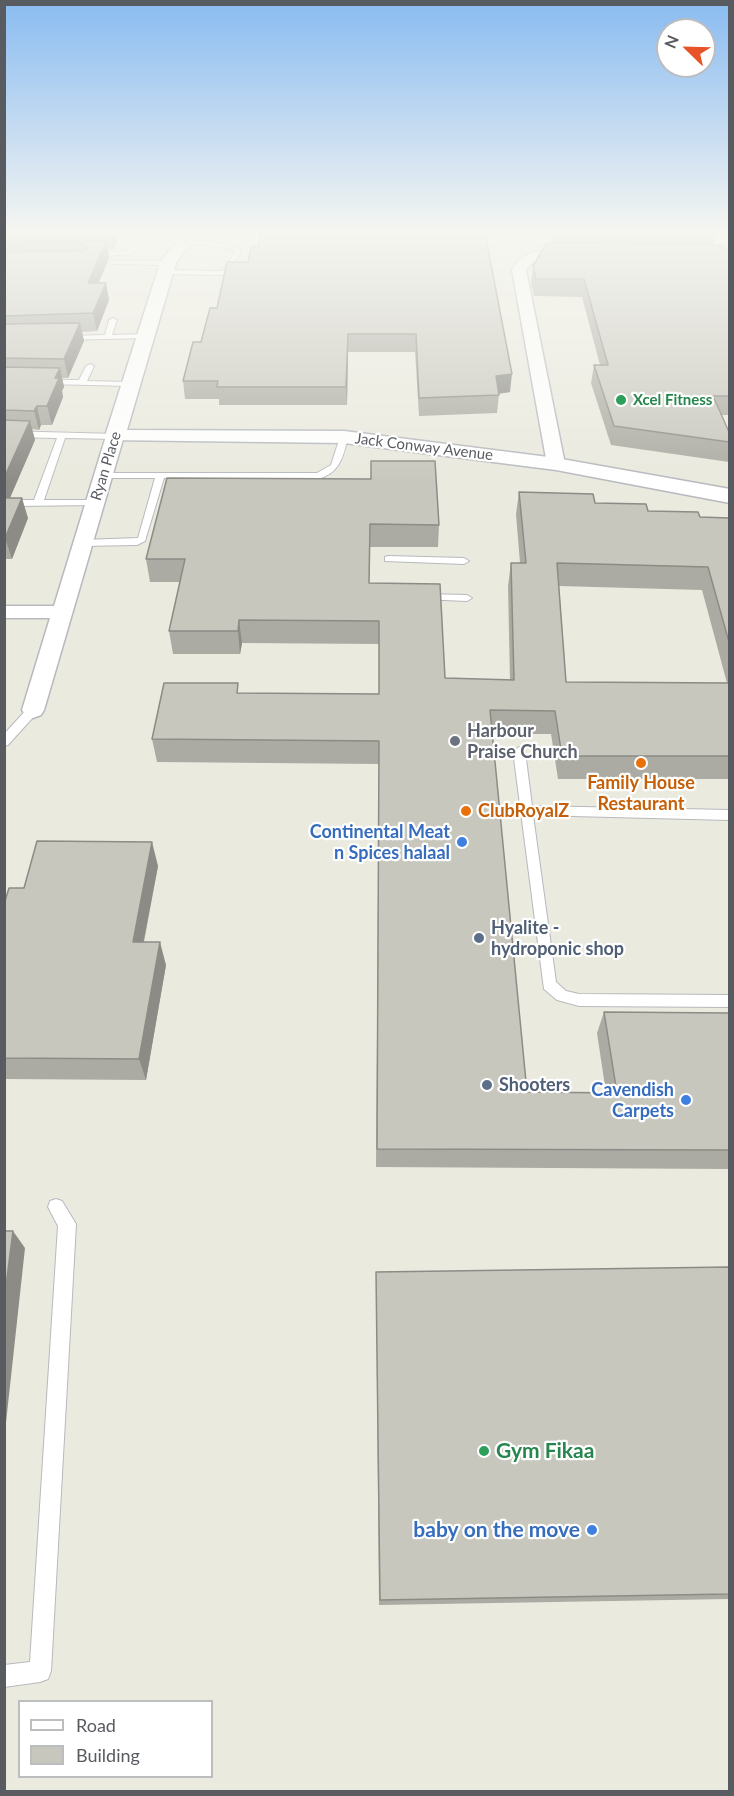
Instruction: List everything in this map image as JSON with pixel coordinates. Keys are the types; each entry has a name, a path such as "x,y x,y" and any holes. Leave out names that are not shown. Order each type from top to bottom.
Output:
{"street":[{"name":"Ryan Place","path":"33,710 150,317"},
{"path":"528,317 556,465"},
{"name":"Jack Conway Avenue","path":"115,436 344,437 556,465 729,496"},
{"path":"4,612 63,612"}],"lane":[{"path":"108,337 112,320"},
{"path":"59,338 144,336"},
{"path":"82,382 90,366"},
{"path":"37,382 130,384"},
{"path":"4,434 115,436"},
{"path":"38,503 62,435"},
{"path":"103,475 318,476 330,473 337,466 344,437"},
{"path":"83,543 137,542 142,538 160,476"},
{"path":"4,507 18,503 95,503"},
{"path":"388,559 464,561"},
{"path":"407,597 467,598"},
{"path":"4,742 33,710"},
{"path":"519,751 549,985 562,996 579,1000 729,1001"},
{"path":"527,810 729,815"},
{"path":"4,1677 40,1671 67,1224 56,1207"}],"building":[{"path":"208,317 501,317 512,374 496,376 499,395 419,398 416,334 348,334 346,387 217,387 218,381 183,381 193,342 201,342"},
{"path":"595,317 729,317 729,396 713,396 729,432 729,442 614,426 594,365 608,365"},
{"path":"80,323 64,359 4,358 4,324"},
{"path":"4,367 60,368 55,378 59,378 47,406 37,406 34,411 4,410"},
{"path":"4,420 30,421 4,478"},
{"path":"371,461 435,461 439,525 370,524 369,583 440,584 445,678 514,680 511,563 526,563 519,492 593,494 595,503 646,504 648,511 698,512 700,517 729,518 729,642 708,567 557,563 566,682 729,683 729,756 562,756 555,711 490,710 527,1092 617,1093 604,1012 729,1013 729,1150 377,1149 379,741 152,739 164,683 238,683 237,693 379,694 379,621 239,620 238,631 169,631 185,559 146,559 167,478 371,479"},
{"path":"4,498 22,498 5,538 4,538"},
{"path":"37,841 152,842 133,942 160,942 139,1059 4,1058 4,904 9,888 24,888"},
{"path":"4,1231 13,1231 4,1301"},
{"path":"729,1267 729,1594 380,1600 376,1272"}],"place":[{"name":"Xcel Fitness","path":"621,400"},
{"name":"Harbour Praise Church","path":"455,741"},
{"name":"Family House Restaurant","path":"641,763"},
{"name":"ClubRoyalZ","path":"466,811"},
{"name":"Continental Meat n Spices halaal","path":"462,842"},
{"name":"Hyalite - hydroponic shop","path":"479,938"},
{"name":"Shooters","path":"487,1085"},
{"name":"Cavendish Carpets","path":"686,1100"},
{"name":"Gym Fikaa","path":"484,1451"},
{"name":"baby on the move","path":"592,1530"}]}
